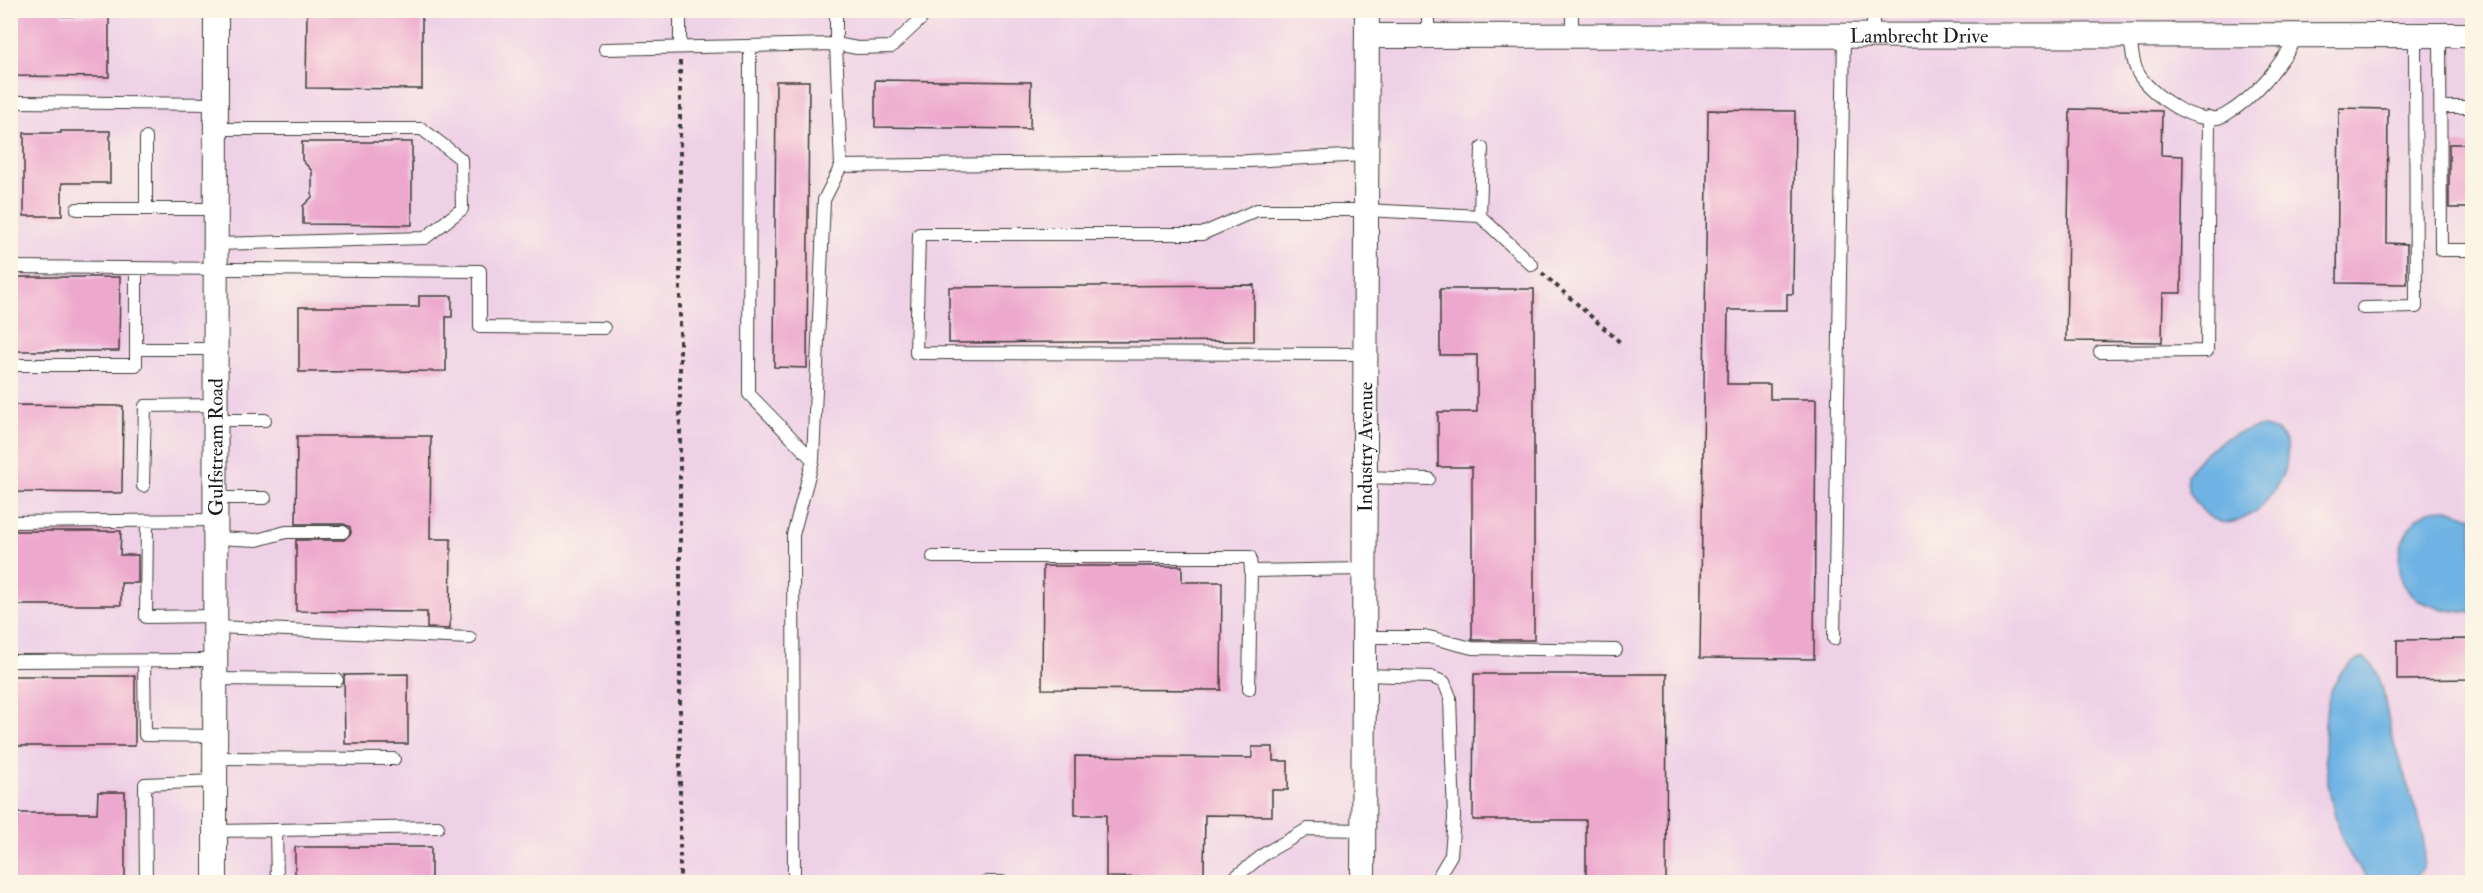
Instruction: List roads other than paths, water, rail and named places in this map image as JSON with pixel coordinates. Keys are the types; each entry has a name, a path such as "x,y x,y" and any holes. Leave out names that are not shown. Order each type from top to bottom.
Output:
{"street":[{"name":"Gulfstream Road","path":"215,882 216,10"},
{"name":"Industry Avenue","path":"1363,882 1367,10"},
{"name":"Lambrecht Drive","path":"1367,36 2472,35"}],"lane":[{"path":"680,10 680,47"},
{"path":"794,882 793,535 813,460 824,200 841,166 836,10"},
{"path":"605,49 836,44 857,48 891,47 921,19 921,10"},
{"path":"1428,10 1428,36"},
{"path":"1572,10 1572,36"},
{"path":"1873,10 1873,35"},
{"path":"1834,639 1844,35"},
{"path":"2129,35 2137,72 2163,100 2193,116 2222,117 2256,92 2274,72 2298,35"},
{"path":"2363,308 2416,307 2415,35"},
{"path":"2440,35 2441,250 2472,250"},
{"path":"750,46 749,394 813,460"},
{"path":"18,102 216,104"},
{"path":"2441,107 2472,106"},
{"path":"2100,352 2207,351 2209,117"},
{"path":"10,267 136,268 216,256 425,238 462,209 461,159 422,129 216,129"},
{"path":"146,138 146,209"},
{"path":"1480,216 1482,148"},
{"path":"841,166 1248,161 1366,155"},
{"path":"77,209 216,209"},
{"path":"1365,354 916,353 919,234 1202,234 1257,210 1366,210 1480,216 1532,265"},
{"path":"216,256 480,271 480,327 604,328"},
{"path":"10,365 136,365 136,268"},
{"path":"136,350 216,349"},
{"path":"143,486 144,406 265,420"},
{"path":"1365,477 1429,479"},
{"path":"10,522 216,519 265,498"},
{"path":"216,519 257,540 286,532 343,532"},
{"path":"147,521 146,617 470,638"},
{"path":"933,557 1250,557 1250,689"},
{"path":"1251,571 1364,569"},
{"path":"1364,637 1430,637 1472,648 1616,650"},
{"path":"144,661 144,735 215,758 394,759"},
{"path":"10,662 144,661 215,670 337,680"},
{"path":"1363,675 1431,677 1444,682 1450,698 1454,818 1451,855 1435,882"},
{"path":"146,882 144,784 215,758"},
{"path":"215,831 438,827"},
{"path":"1229,882 1267,852 1308,829 1363,830"},
{"path":"276,830 277,882"},
{"path":"987,882 1002,882"}],"water":[{"path":"2259,427 2279,433 2287,448 2285,468 2275,489 2259,507 2241,520 2221,522 2203,511 2196,502 2189,490 2187,475 2201,457 2218,443 2237,433"},
{"path":"2448,509 2472,517 2472,613 2443,609 2424,603 2408,591 2401,580 2400,553 2409,529 2415,521 2429,511"},
{"path":"2364,658 2373,665 2382,685 2391,734 2421,826 2425,851 2423,867 2412,882 2373,882 2365,875 2345,846 2332,802 2324,743 2326,714 2332,688 2345,669"}]}
